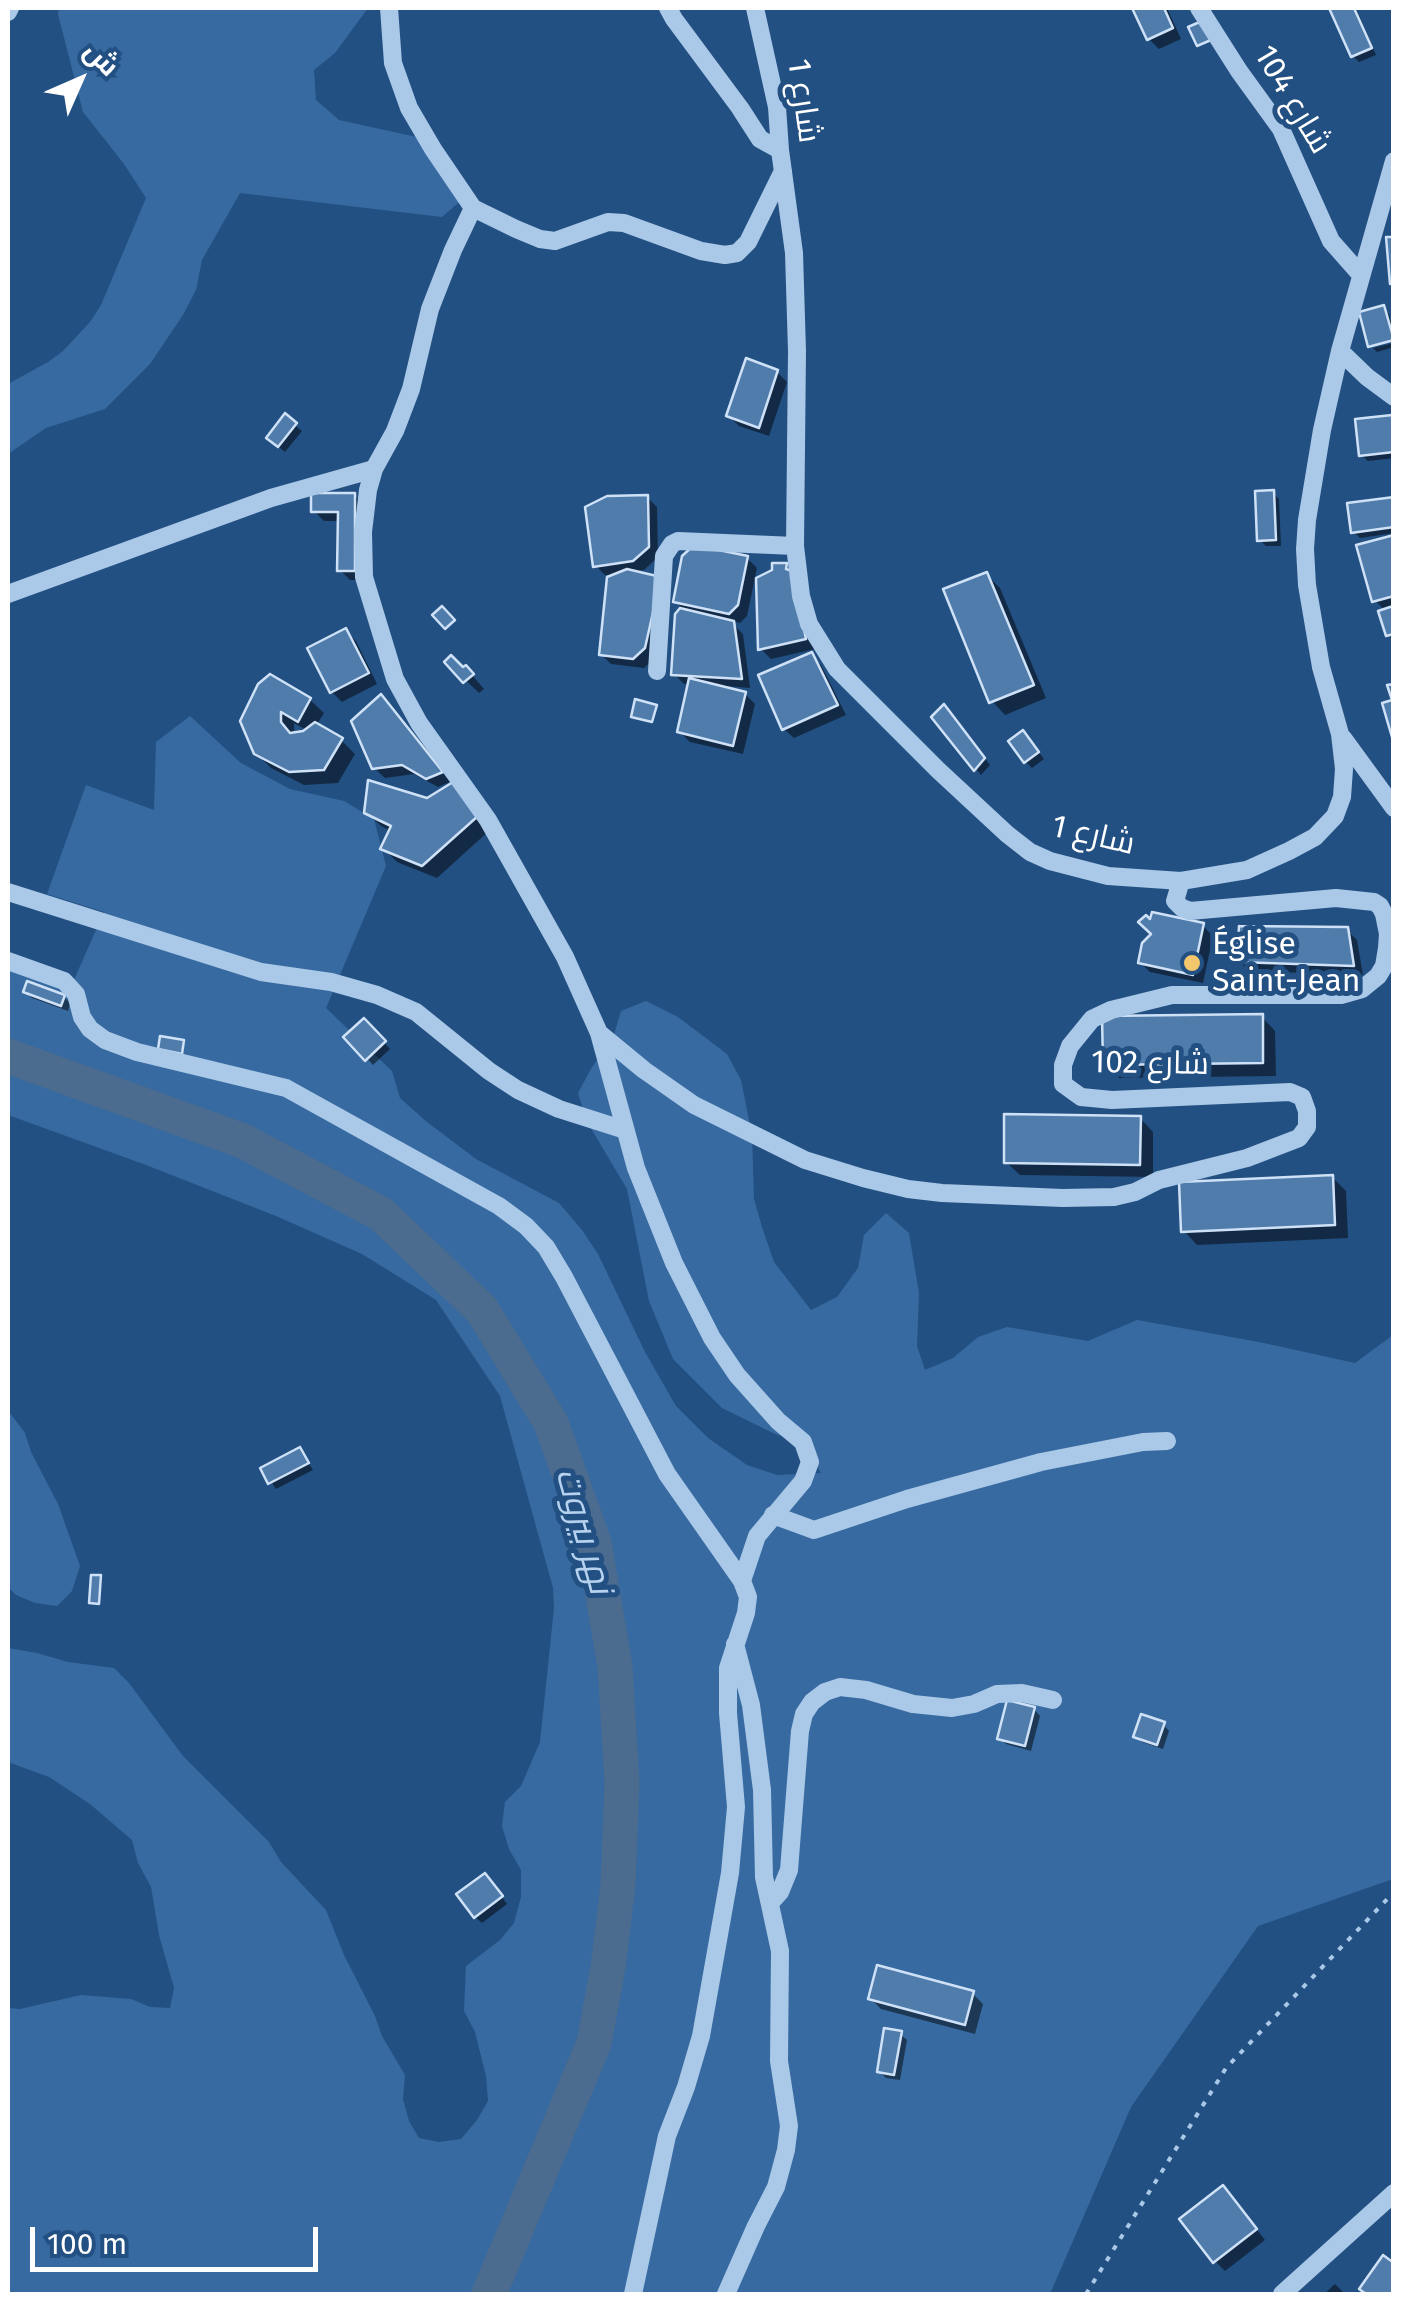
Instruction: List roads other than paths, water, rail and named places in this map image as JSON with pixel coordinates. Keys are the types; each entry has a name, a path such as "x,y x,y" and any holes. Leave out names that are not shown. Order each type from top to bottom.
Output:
{"street":[{"path":"389,8 393,63 410,108 433,149 473,208 540,239 554,242 608,222 624,223 701,251 737,253 748,242 783,170"},
{"path":"668,8 760,140 780,150"},
{"name":"شارع 1","path":"755,8 777,108 794,253 795,546 809,624 837,669 1007,834 1030,852 1076,869 1108,876 1181,881 1247,870 1316,837 1335,816 1342,797 1344,768 1306,584 1305,549 1312,486 1340,351 1394,161"},
{"name":"شارع 104","path":"1199,8 1281,129 1330,241 1361,275"},
{"path":"473,208 430,309 411,389 368,490 363,532 364,577 396,679 419,723 488,820 565,957 599,1033 636,1168 674,1263 712,1338 736,1375 803,1442 810,1462 802,1481 758,1536 742,1581"},
{"path":"1340,351 1394,397"},
{"path":"8,594 271,498 374,470"},
{"path":"657,672 664,556 672,544 678,541 795,546"},
{"path":"1340,734 1394,808"},
{"name":"شارع 102","path":"599,1033 694,1104 805,1160 863,1178 942,1194 1063,1198 1114,1197 1135,1192 1159,1180 1247,1158 1298,1138 1307,1126 1307,1111 1302,1097 1290,1092 1112,1100 1081,1097 1063,1084 1063,1064 1070,1046 1092,1019 1111,1010 1172,995 1341,995 1362,989 1389,967 1384,914 1374,902 1336,898 1190,911 1175,901 1181,881"},
{"path":"8,892 261,972 331,982 377,994 416,1012 518,1090 559,1109 624,1130"},
{"path":"8,960 64,981 76,994 90,1029 106,1040 137,1052 286,1088 499,1206 526,1226 546,1247 564,1277 667,1474 742,1581 748,1597 746,1613 728,1668 736,1807 730,1872 701,2036 667,2136 634,2294"},
{"path":"773,1515 814,1530 907,1499 1041,1462 1143,1442 1168,1441"},
{"path":"726,2294 776,2187 788,2126 779,2061 780,1951 764,1878 762,1790 752,1705 735,1643"},
{"path":"771,1902 789,1870 804,1714 825,1692 840,1687 866,1690 913,1704 952,1708 997,1694 1022,1692 1053,1700"},
{"path":"1282,2294 1394,2193"}],"waterway":[{"name":"نهر بيروت","path":"8,1056 243,1141 381,1214 482,1310 551,1423 594,1543 615,1666 622,1782 618,1885 594,2043 489,2294"}],"place":[{"name":"Église Saint-Jean","path":"1192,963"}]}
